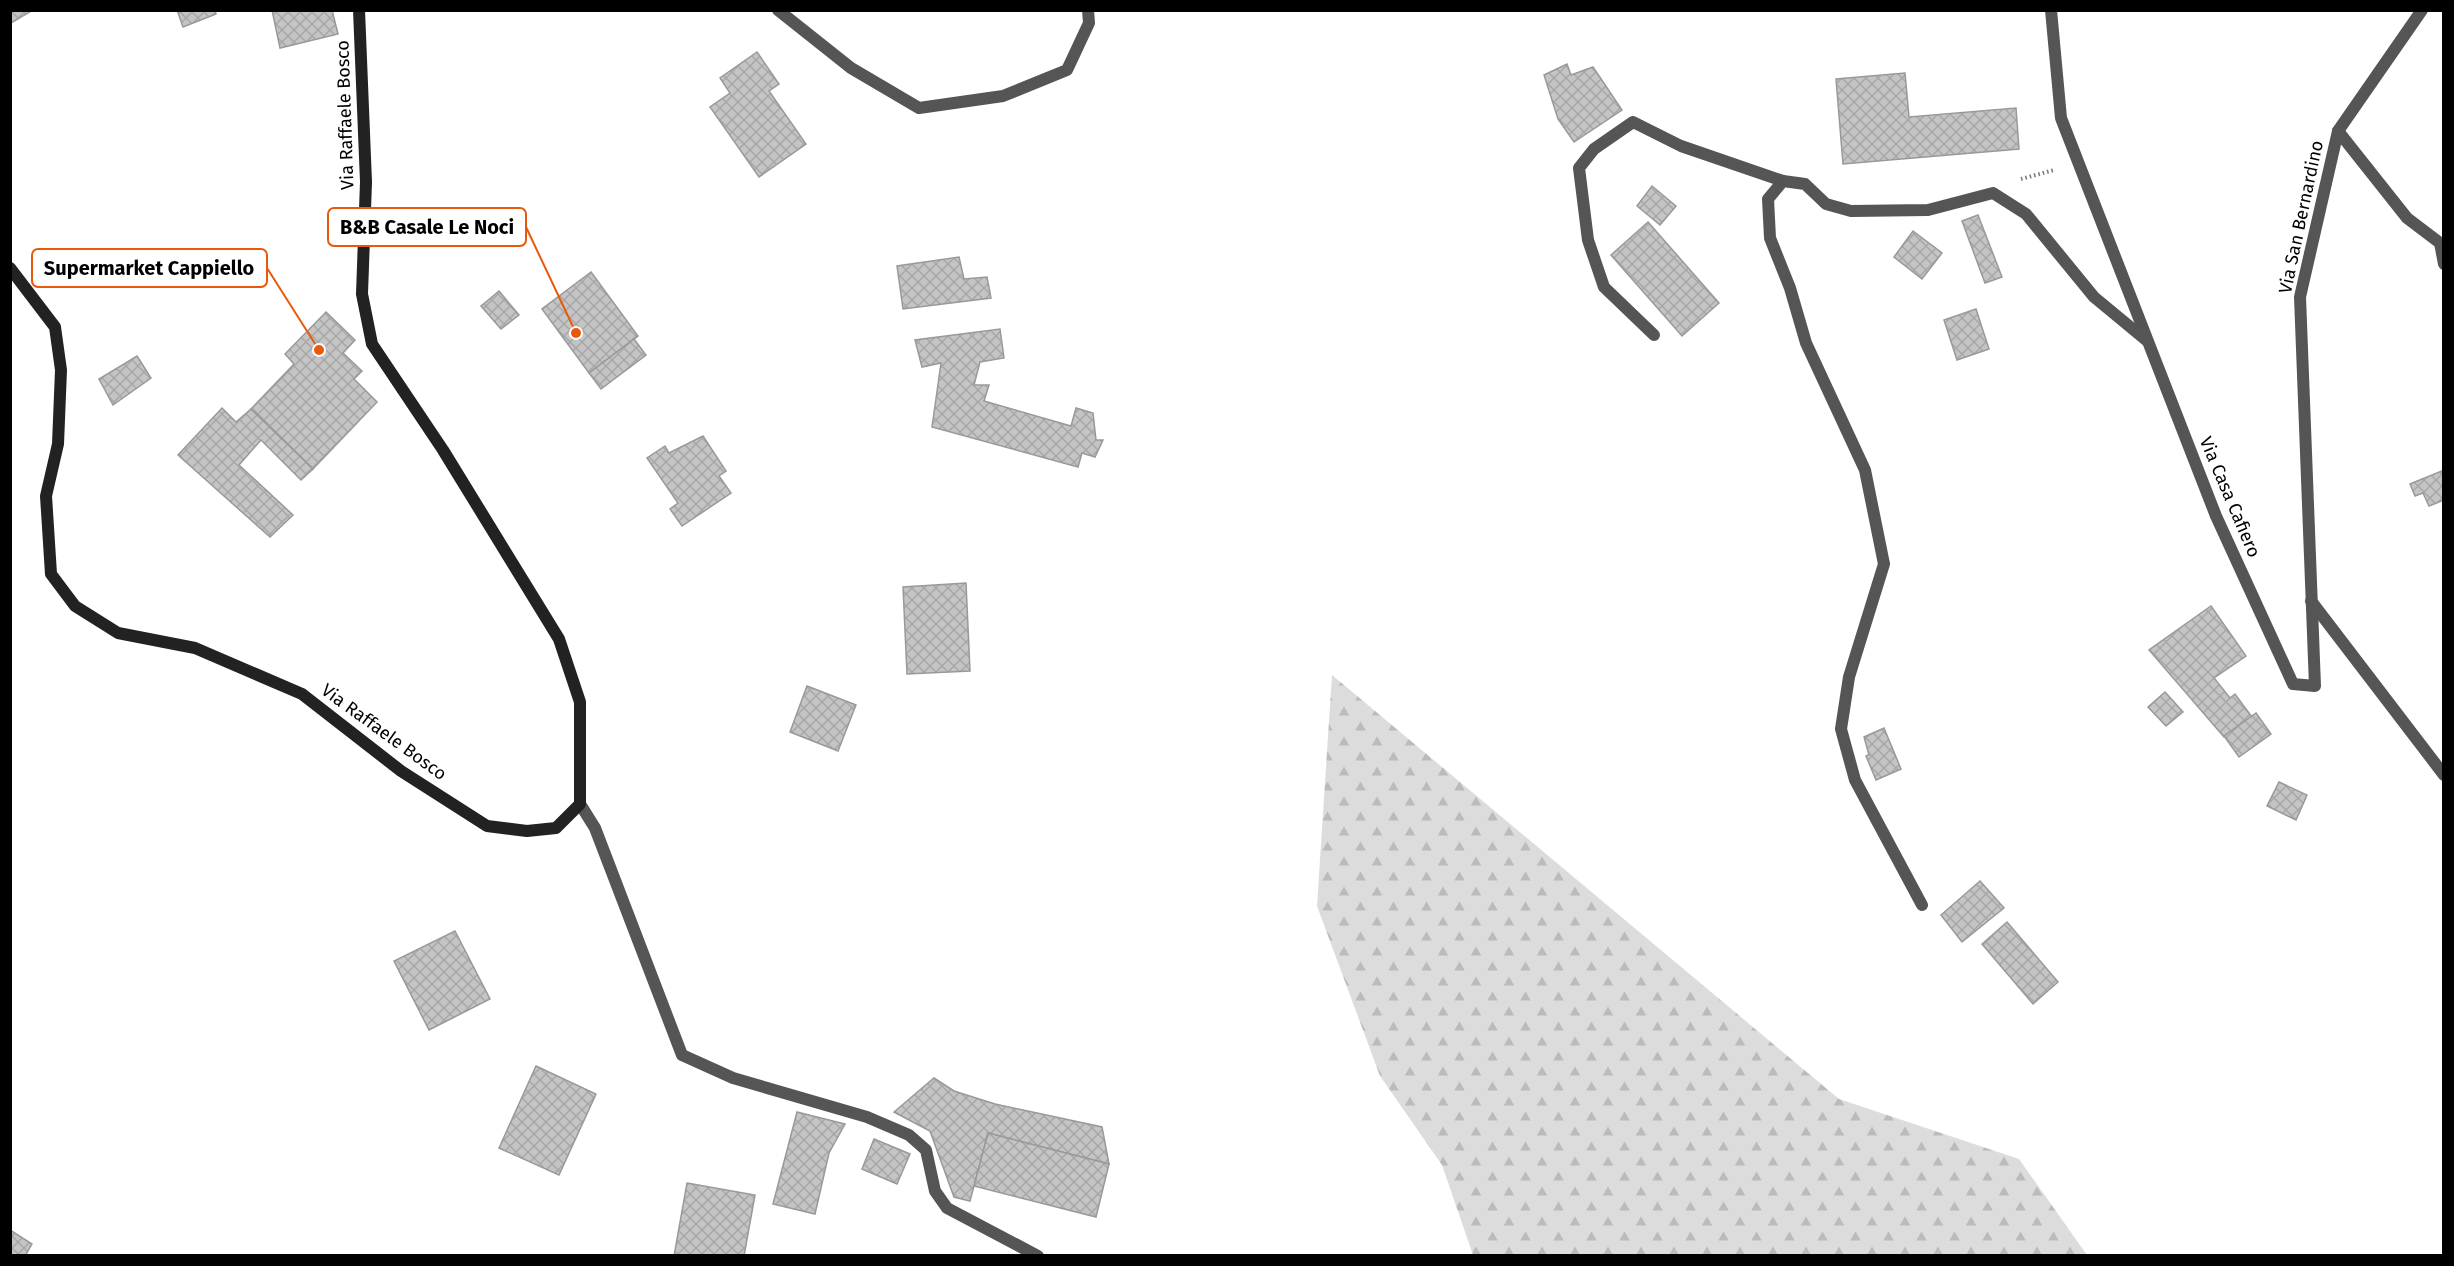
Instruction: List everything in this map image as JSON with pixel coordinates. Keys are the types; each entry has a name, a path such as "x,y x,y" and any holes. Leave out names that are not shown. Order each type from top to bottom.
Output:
{"street":[{"name":"Via Raffaele Bosco","path":"10,268 55,327 62,370 58,444 46,496 51,574 75,606 118,633 195,648 302,694 401,771 487,826 527,831 556,828 580,804 580,702 559,639 443,450 372,344 362,294 366,182 359,10"},
{"path":"778,10 851,68 919,108 1003,96 1067,70 1089,23 1088,10"},
{"name":"Via Casa Cafiero","path":"2051,10 2061,118 2147,340 2216,516 2293,684 2315,686 2311,601"},
{"name":"Via San Bernardino","path":"2311,601 2300,297 2338,130 2422,10"},
{"path":"1654,335 1604,287 1588,240 1579,168 1594,149 1633,122 1681,146 1783,181 1805,184 1826,204 1851,211 1929,210 1994,193 2026,214 2094,297 2147,340"},
{"path":"2338,130 2407,218 2440,243 2444,264"},
{"path":"1783,181 1768,199 1770,238 1790,288 1806,343 1864,470 1884,564 1848,677 1840,729 1855,780 1922,905"},
{"path":"2311,601 2444,775"},
{"path":"580,804 595,828 682,1055 733,1078 867,1117 909,1135 926,1150 935,1191 947,1208 1038,1256"}],"path":[{"path":"1994,193 2008,183 2052,171 2077,159"}],"green space":[{"path":"1332,675 1839,1099 2019,1159 2087,1255 1473,1255 1442,1165 1380,1076 1317,906"}],"building":[{"path":"10,10 33,10 11,23"},
{"path":"177,10 215,10 216,14 183,27"},
{"path":"272,10 332,10 338,34 280,48"},
{"path":"757,52 779,84 769,91 806,144 759,177 710,107 730,93 720,78"},
{"path":"1567,64 1571,75 1593,67 1622,110 1574,142 1558,119 1544,75"},
{"path":"1905,73 1909,117 2016,108 2019,149 1843,164 1836,79"},
{"path":"1652,186 1676,206 1660,225 1637,206"},
{"path":"1978,215 2002,277 1985,283 1962,221"},
{"path":"1648,222 1719,303 1682,336 1611,255"},
{"path":"1913,231 1942,253 1922,279 1894,257"},
{"path":"959,257 964,279 987,277 991,298 903,309 897,266"},
{"path":"591,272 638,336 589,373 542,309"},
{"path":"499,291 519,315 501,329 481,306"},
{"path":"1976,309 1989,349 1957,360 1944,320"},
{"path":"326,312 355,340 343,353 362,371 354,379 377,402 313,469 251,409 294,364 285,354"},
{"path":"1000,329 1004,358 980,362 974,385 989,385 984,401 1071,426 1076,408 1093,413 1096,440 1103,440 1095,457 1082,453 1078,467 932,427 941,363 922,367 915,340"},
{"path":"634,339 646,355 601,389 589,373"},
{"path":"137,356 151,378 113,405 99,379"},
{"path":"222,408 236,422 251,409 313,469 301,480 261,440 239,465 293,515 270,537 178,455"},
{"path":"703,436 726,471 719,476 731,493 682,526 670,509 678,503 647,458 665,446 669,453"},
{"path":"2444,470 2444,500 2429,506 2423,493 2415,496 2410,484"},
{"path":"966,583 970,671 907,674 903,587"},
{"path":"2211,606 2246,656 2214,678 2230,698 2235,694 2252,717 2224,737 2149,650"},
{"path":"807,686 856,705 838,751 790,732"},
{"path":"2165,692 2183,712 2166,726 2148,707"},
{"path":"2256,713 2271,734 2239,757 2224,736"},
{"path":"1884,728 1901,769 1876,780 1866,756 1869,755 1864,737"},
{"path":"2279,782 2307,795 2296,820 2267,806"},
{"path":"1980,881 2004,908 1962,942 1941,915"},
{"path":"2007,922 2058,982 2033,1004 1982,944"},
{"path":"455,931 490,999 429,1030 394,961"},
{"path":"536,1066 596,1094 559,1175 499,1148"},
{"path":"934,1078 954,1091 995,1104 1102,1127 1109,1164 988,1133 970,1201 954,1197 930,1131 894,1112"},
{"path":"797,1112 845,1124 829,1153 815,1214 773,1204"},
{"path":"988,1133 1109,1164 1096,1217 974,1186"},
{"path":"874,1139 910,1154 897,1184 862,1169"},
{"path":"687,1183 755,1195 744,1256 674,1256"},
{"path":"10,1230 32,1244 25,1256 10,1256"}],"place":[{"name":"B&B Casale Le Noci","path":"576,333"},
{"name":"Supermarket Cappiello","path":"319,350"}]}
